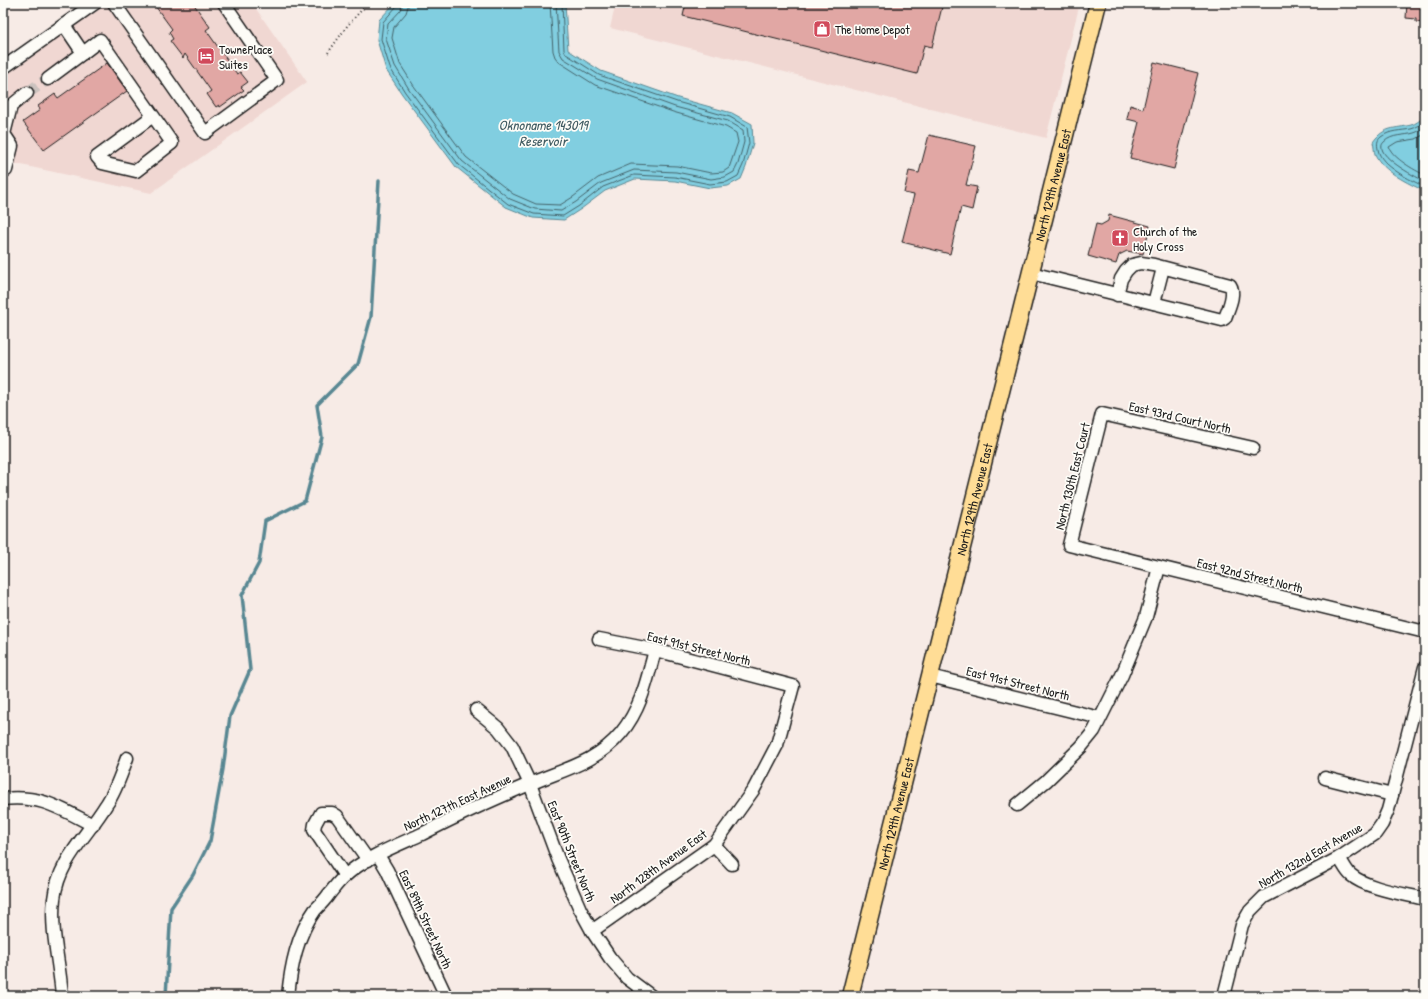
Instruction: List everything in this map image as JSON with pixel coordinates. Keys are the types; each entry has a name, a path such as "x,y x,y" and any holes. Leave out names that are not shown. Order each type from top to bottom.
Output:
{"main road":[{"name":"North 129th Avenue East","path":"850,996 1098,3"}],"street":[{"path":"3,68 95,3"},
{"path":"114,3 205,133 277,80 224,3"},
{"path":"64,24 83,53"},
{"path":"48,79 100,40 172,143 136,171 102,163 97,156 153,116"},
{"path":"3,170 6,170 12,146 4,134 11,106 27,92"},
{"path":"1031,273 1117,295 1222,320 1225,318 1233,289 1230,285 1141,263 1132,265 1126,271 1121,278 1117,295"},
{"path":"1154,303 1163,268"},
{"name":"East 93rd Court North","path":"1102,414 1253,448"},
{"name":"North 130th East Court","path":"1069,545 1102,414"},
{"name":"East 92nd Street North","path":"1069,545 1425,632"},
{"path":"1018,805 1046,781 1081,747 1094,731 1122,675 1146,617 1159,567"},
{"name":"East 91st Street North","path":"599,639 655,650 793,686"},
{"name":"North 127th East Avenue","path":"288,996 293,960 306,927 315,911 345,876 373,858 480,804 579,765 597,755 620,734 632,716 643,693 655,650"},
{"name":"North 132nd East Avenue","path":"1224,996 1242,925 1250,911 1264,897 1339,858 1375,834 1385,817 1392,794 1425,667"},
{"name":"East 91st Street North","path":"930,676 1100,718"},
{"name":"North 128th Avenue East","path":"592,931 714,845 754,789 777,745 793,686"},
{"name":"East 90th Street North","path":"476,710 498,728 512,746 530,784 558,859 580,909 592,931 610,958 627,978 651,996"},
{"path":"62,996 53,915 54,898 60,874 73,849 93,825 107,804 114,791 127,758"},
{"path":"1325,778 1392,794"},
{"path":"3,799 24,798 42,801 93,825"},
{"name":"East 89th Street North","path":"345,876 314,830 315,824 321,813 332,813 337,816 373,858 387,870 446,996"},
{"path":"714,845 732,864"},
{"path":"1339,858 1351,875 1361,882 1425,900"}],"path":[{"path":"328,53 347,26 368,3"}],"shaded area":[{"path":"108,3 252,3 307,82 151,193 3,161 3,75"},
{"path":"616,3 1080,3 1046,138 610,28"}],"water":[{"name":"Oknoname 143019 Reservoir","path":"395,3 565,3 568,50 601,71 678,98 732,113 752,124 753,143 741,179 728,186 710,188 675,181 635,179 605,191 564,220 533,218 506,207 456,167 386,70 377,40 379,20"},
{"path":"1425,117 1425,191 1404,181 1384,166 1375,154 1373,142 1381,133 1390,129 1417,123"}],"building":[{"name":"TownePlace Suites","path":"153,3 193,3 210,27 206,30 237,74 240,72 248,82 241,87 244,90 220,107 219,105 216,107 207,94 211,91 185,54 183,58 170,41 173,39 169,32 172,29"},
{"name":"The Home Depot","path":"686,3 943,3 932,47 924,45 917,74 683,16"},
{"path":"1407,3 1425,3 1425,23 1416,22 1416,19 1406,18"},
{"path":"1154,62 1198,73 1174,169 1130,158 1139,122 1127,119 1130,105 1143,109"},
{"path":"107,63 127,91 44,150 23,122 40,110 38,106 55,94 58,98"},
{"path":"929,135 976,146 966,185 977,187 972,210 961,207 950,254 902,242 914,195 904,193 909,171 919,173"},
{"name":"Church of the Holy Cross","path":"1109,215 1150,226 1143,254 1127,251 1119,255 1116,264 1088,256 1096,224 1101,225 1108,221"}],"waterway":[{"path":"166,996 171,908 193,875 210,841 223,769 230,716 250,670 242,595 259,563 265,521 305,501 322,437 317,405 358,364 371,317 379,181"}],"tunnel":[{"path":"27,93 48,79"}],"place":[{"name":"The Home Depot","path":"822,29"},
{"name":"TownePlace Suites","path":"206,56"},
{"name":"Church of the Holy Cross","path":"1120,238"}]}
